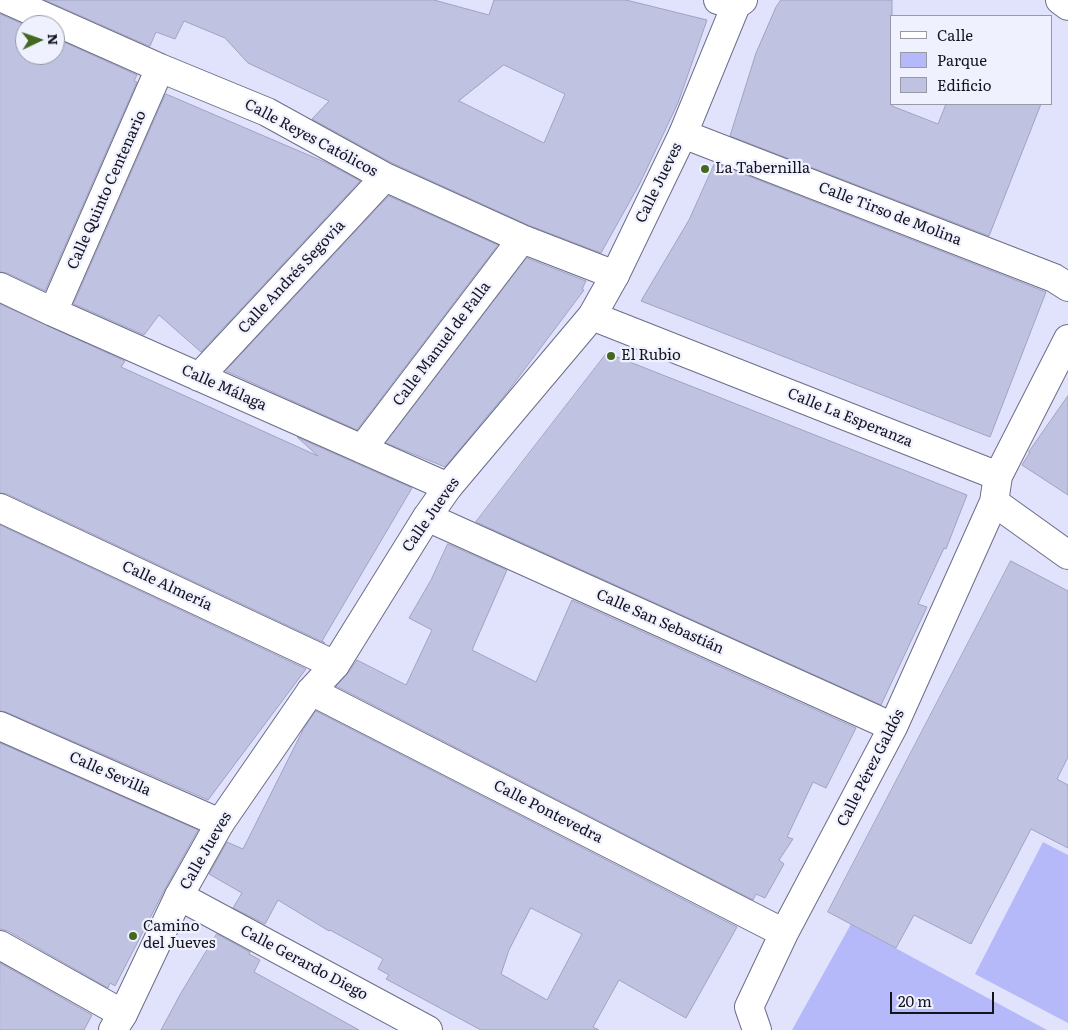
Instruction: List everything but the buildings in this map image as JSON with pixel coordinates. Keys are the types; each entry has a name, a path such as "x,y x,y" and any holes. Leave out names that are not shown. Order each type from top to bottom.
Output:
{"street":[{"name":"Calle Reyes Católicos","path":"7,0 160,68 267,112 385,176 522,239 614,275"},
{"path":"1060,0 1068,6"},
{"name":"Calle Jueves","path":"118,1022 179,896 220,823 312,691 335,665 427,517 448,487 592,316 683,134 732,2"},
{"name":"Calle Quinto Centenario","path":"53,312 160,68"},
{"name":"Calle Tirso de Molina","path":"683,134 1054,278 1068,287"},
{"name":"Calle Andrés Segovia","path":"200,377 385,176"},
{"name":"Calle Manuel de Falla","path":"362,449 522,239"},
{"name":"Calle Málaga","path":"0,287 448,487"},
{"name":"Calle La Esperanza","path":"592,316 996,489 1068,555"},
{"name":"Calle Pérez Galdós","path":"757,1030 749,1007 784,933 893,727 996,489 1068,339"},
{"name":"Calle Almería","path":"0,508 335,665"},
{"name":"Calle San Sebastián","path":"427,517 893,727"},
{"name":"Calle Pontevedra","path":"312,691 784,933"},
{"name":"Calle Sevilla","path":"0,726 220,823"},
{"name":"Calle Gerardo Diego","path":"179,896 428,1030"},
{"path":"0,946 118,1022"}],"green space":[{"path":"1043,842 1068,855 1068,1023 975,974"},
{"path":"851,924 1047,1030 792,1030"}],"place":[{"name":"La Tabernilla","path":"705,169"},
{"name":"El Rubio","path":"611,356"},
{"name":"Camino del Jueves","path":"133,936"}]}
